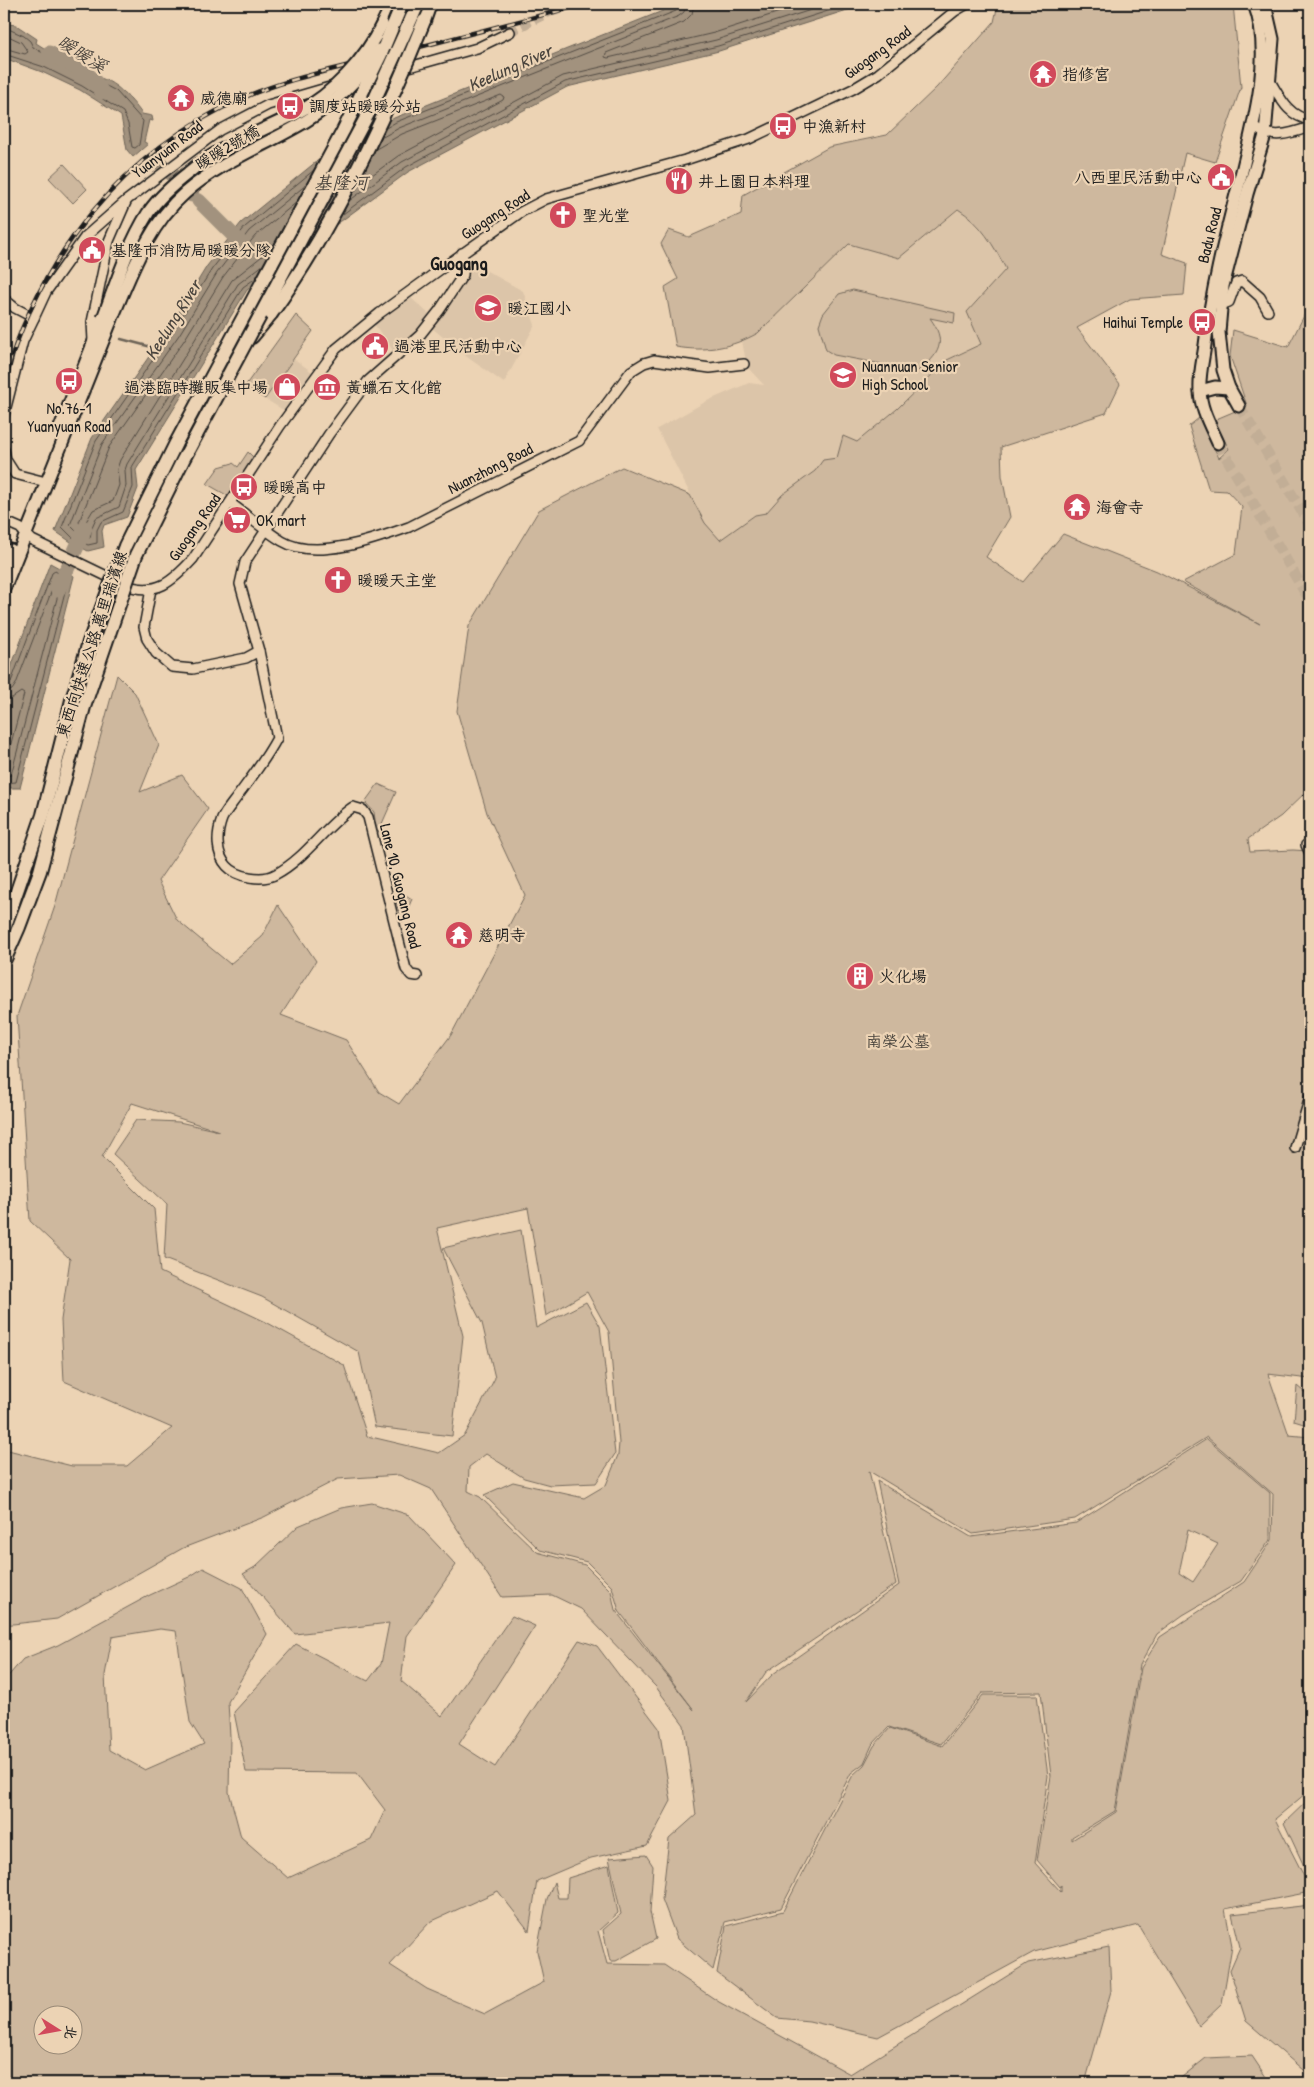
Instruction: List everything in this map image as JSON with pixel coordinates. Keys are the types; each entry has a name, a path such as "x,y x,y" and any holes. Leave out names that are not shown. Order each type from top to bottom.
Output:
{"highway":[{"name":"東西向快速公路 萬里瑞濱線","path":"4,929 43,815 72,700 87,650 125,546 176,443 343,131 401,4"},
{"name":"東西向快速公路 萬里瑞濱線","path":"4,961 40,871 54,825 84,707 136,555 183,460 368,114 418,4"},
{"path":"247,342 295,280 323,233 376,130 430,4"}],"main road":[{"path":"388,30 392,4"},
{"path":"388,30 409,4"},
{"name":"Badu Road","path":"1218,444 1206,416 1200,392 1201,371 1214,283 1252,127 1260,82 1262,34 1254,4"},
{"name":"Badu Road","path":"1239,406 1229,388 1223,370 1219,332 1223,286 1242,210 1265,135 1273,39 1265,4"},
{"name":"暖暖2號橋","path":"107,319 156,227 164,215 184,194 220,166 305,122 324,109 351,84 372,59 388,30"},
{"name":"Yuanyuan Road","path":"4,589 26,534 93,342 107,319"},
{"name":"Yuanyuan Road","path":"43,481 107,319"},
{"path":"1201,371 1212,373 1223,370"},
{"path":"1200,392 1214,387 1229,388"},
{"name":"Yuanyuan Road","path":"4,568 26,534"}],"street":[{"name":"Guogang Road","path":"151,589 160,587 168,582 193,559 280,426 336,349 380,313 462,253 521,212 546,199 685,160 749,139 836,98 878,74 955,11 967,4"},
{"name":"Yuanyuan Road","path":"93,342 92,322 108,241 127,200 220,130 268,105 476,48 510,32"},
{"path":"1270,81 1286,108 1300,118 1310,120"},
{"path":"1252,127 1265,135 1290,133 1310,126"},
{"path":"4,416 23,341 46,292 85,237 127,200"},
{"path":"4,521 116,581 137,589 151,589 144,627 147,639 156,653 172,667 193,669 246,658 259,651 240,584 245,562 329,434 368,382 420,335 463,275 462,253"},
{"path":"1221,305 1230,302 1236,283 1242,281 1260,296 1268,311"},
{"path":"4,299 15,308 34,318"},
{"name":"Nuanzhong Road","path":"230,503 284,542 298,547 336,548 401,530 579,441 632,371 644,362 654,360 710,368 744,364"},
{"path":"4,450 6,460 15,474 43,481"},
{"path":"4,961 116,581"},
{"name":"Lane 10, Guogang Road","path":"259,651 277,738 270,751 222,818 218,835 221,859 233,872 243,876 274,875 292,863 337,818 353,807 363,810 368,817 406,969 411,975 417,976"},
{"path":"1310,843 1306,846 1310,853"},
{"path":"1294,1148 1310,1097"}],"shaded area":[{"name":"Nuannuan Senior High School","path":"959,209 992,242 1006,269 967,312 981,343 947,360 897,409 837,458 823,460 815,471 782,495 766,513 755,515 720,540 705,523 657,429 707,401 749,383 764,385 747,367 742,341 758,333 849,244 899,258"},
{"name":"暖江國小","path":"476,265 523,291 535,325 504,383 467,357 432,328"},
{"path":"410,297 429,314 409,341 395,353 374,324"},
{"name":"過港臨時攤販集中場","path":"293,358 312,372 285,411 265,399"}],"green space":[{"name":"南榮公墓","path":"998,4 1233,4 1241,87 1215,162 1185,153 1162,254 1187,263 1184,295 1130,299 1077,328 1120,384 1106,413 1001,447 1002,476 1010,517 986,557 1023,582 1063,534 1157,571 1260,624 1183,582 1236,554 1242,507 1227,491 1209,490 1189,426 1199,418 1219,458 1229,449 1214,420 1247,406 1230,356 1233,330 1288,347 1310,304 1310,788 1281,816 1248,839 1250,852 1310,851 1310,1379 1268,1374 1289,1435 1310,1437 1310,1690 1306,1689 1305,1794 1275,1819 1310,1888 1310,1892 1225,1909 1232,1946 1222,2004 1199,2026 1138,1925 1034,1952 878,2037 809,2021 777,2018 717,1973 726,1926 783,1911 853,1775 864,1765 874,1746 890,1728 942,1746 983,1695 1037,1695 1048,1776 1035,1863 1061,1892 1061,1885 1060,1887 1037,1860 1051,1776 1041,1692 982,1693 941,1744 889,1727 872,1745 864,1763 851,1773 781,1908 725,1922 713,1970 677,1939 662,1899 669,1839 696,1815 684,1725 656,1687 581,1609 552,1595 502,1597 431,1489 399,1475 338,1479 264,1517 183,1548 57,1619 4,1625 4,1449 72,1466 127,1466 172,1428 64,1381 61,1320 70,1259 30,1221 17,1016 55,906 117,675 135,693 159,745 140,792 182,775 208,809 158,881 177,920 230,964 262,937 278,905 316,961 281,1015 346,1040 379,1092 399,1104 451,1035 525,895 487,813 457,711 469,626 539,510 622,467 690,495 705,523 720,540 755,515 766,513 782,495 815,471 823,460 837,458 843,436 857,442 897,409 947,360 981,344 967,312 1006,269 992,244 980,228 958,209 899,258 849,244 758,333 718,348 698,349 676,347 665,287 678,279 661,244 669,230 689,237 741,214 743,195 829,147 887,135 937,87 994,22","holes":["132,1103 219,1131 179,1122 136,1120 113,1154 167,1204 164,1259 262,1297 359,1352 375,1427 452,1436 463,1336 437,1228 528,1208 546,1316 587,1292 609,1332 619,1443 618,1455 606,1485 584,1498 513,1482 484,1495 540,1550 587,1562 612,1587 619,1611 694,1710 615,1610 611,1591 585,1565 537,1552 480,1497 468,1491 469,1467 486,1454 524,1478 550,1485 596,1483 615,1454 600,1326 586,1302 536,1328 521,1230 443,1248 482,1323 495,1378 465,1435 439,1453 367,1436 344,1365 266,1322 160,1272 154,1209 102,1157","1207,1437 1273,1494 1272,1540 1244,1582 1160,1637 1141,1668 1116,1812 1072,1840 1072,1837 1115,1811 1140,1665 1157,1634 1183,1615 1241,1581 1270,1540 1270,1493 1207,1439 1076,1523 971,1537 877,1481 899,1585 773,1674 746,1702 766,1672 896,1584 869,1471 973,1534 1075,1519","1188,1530 1218,1544 1193,1582 1179,1573"]},
{"path":"64,164 87,189 73,203 49,178"},
{"path":"853,290 955,313 954,323 930,318 938,334 939,347 932,359 918,371 834,355 826,350 819,325 823,314 839,294"},
{"path":"296,315 313,331 265,399 245,386"},
{"path":"248,452 255,459 230,497 207,484 219,467 233,463 238,467"},
{"path":"378,784 396,792 377,835 374,812 365,802"},
{"path":"399,891 412,899 402,922 395,898"},
{"path":"1297,1386 1310,1397 1310,1426 1294,1421"},
{"path":"372,1503 409,1515 456,1565 407,1636 401,1681 442,1716 512,1616 535,1626 459,1744 495,1767 579,1640 597,1646 659,1728 671,1801 647,1846 591,1858 537,1881 529,1931 498,1891 430,1922 390,1965 427,1989 485,2014 544,1982 537,1951 547,1899 554,1882 558,1898 567,1898 568,1878 609,1865 618,1913 598,1931 607,1964 664,1965 719,2002 850,2074 1028,1963 1109,1947 1111,1991 1085,2083 4,2083 4,1681 23,1659 58,1645 203,1568 242,1588 267,1634 228,1702 230,1736 229,1792 241,1837 288,1878 371,1840 385,1810 357,1773 246,1772 234,1712 296,1644 368,1681 381,1664 389,1623 295,1634 243,1574 255,1567 298,1526 341,1508","holes":["160,1629 176,1631 190,1722 204,1744 145,1770 109,1750 105,1675 112,1637"]},
{"path":"1310,1695 1310,1879 1284,1823 1307,1801"},
{"path":"646,1855 653,1866 650,1912 656,1939 616,1961 610,1961 603,1930 621,1914 609,1858"},
{"path":"1310,1905 1310,2076 1246,2021 1230,1970 1240,1947 1232,1914"},
{"path":"1252,2056 1270,2083 1170,2083 1177,2081 1206,2058"}],"water":[{"name":"基隆河","path":"680,4 866,4 719,51 567,87 408,172 247,290 136,470 138,488 127,517 104,525 102,531 104,547 88,551 55,531 92,438 169,328 207,266 241,223 317,161 394,118"},
{"path":"4,19 8,24 16,25 37,39 36,43 90,77 98,77 112,84 132,101 142,114 152,116 153,121 149,120 144,142 148,144 133,157 127,150 121,116 80,90 42,72 4,58"},
{"path":"50,563 74,576 20,788 4,788 4,686"}],"waterway":[{"name":"暖暖溪","path":"49,53 82,70 93,79 102,92"},
{"name":"暖暖溪","path":"155,158 161,164"},
{"name":"暖暖溪","path":"172,174 192,195"},
{"name":"暖暖溪","path":"199,201 243,245"},
{"path":"121,339 159,349"},
{"name":"Keelung River","path":"58,590 85,528"}],"tunnel":[{"path":"510,32 566,4"},
{"path":"1239,406 1310,525"},
{"path":"1218,443 1310,601"}],"railway":[{"path":"4,380 20,334 40,291 64,250 92,212 124,178 160,147 200,120 259,91 292,80 585,4"},
{"path":"1309,4 1310,9"}],"place":[{"name":"指修宮","path":"1043,74"},
{"name":"威德廟","path":"181,98"},
{"name":"調度站暖暖分站","path":"290,106"},
{"name":"中漁新村","path":"783,126"},
{"name":"八西里民活動中心","path":"1221,177"},
{"name":"井上園日本料理","path":"679,181"},
{"name":"聖光堂","path":"563,215"},
{"name":"基隆市消防局暖暖分隊","path":"92,250"},
{"name":"暖江國小","path":"488,308"},
{"name":"Haihui Temple","path":"1202,322"},
{"name":"過港里民活動中心","path":"375,346"},
{"name":"Nuannuan Senior High School","path":"843,375"},
{"name":"No.76-1 Yuanyuan Road","path":"69,381"},
{"name":"過港臨時攤販集中場","path":"287,387"},
{"name":"黃蠟石文化館","path":"327,387"},
{"name":"暖暖高中","path":"244,487"},
{"name":"海會寺","path":"1077,507"},
{"name":"OK mart","path":"237,520"},
{"name":"暖暖天主堂","path":"338,580"},
{"name":"慈明寺","path":"459,935"},
{"name":"火化場","path":"860,976"}],"district":[{"name":"Guogang","path":"459,263"}]}
